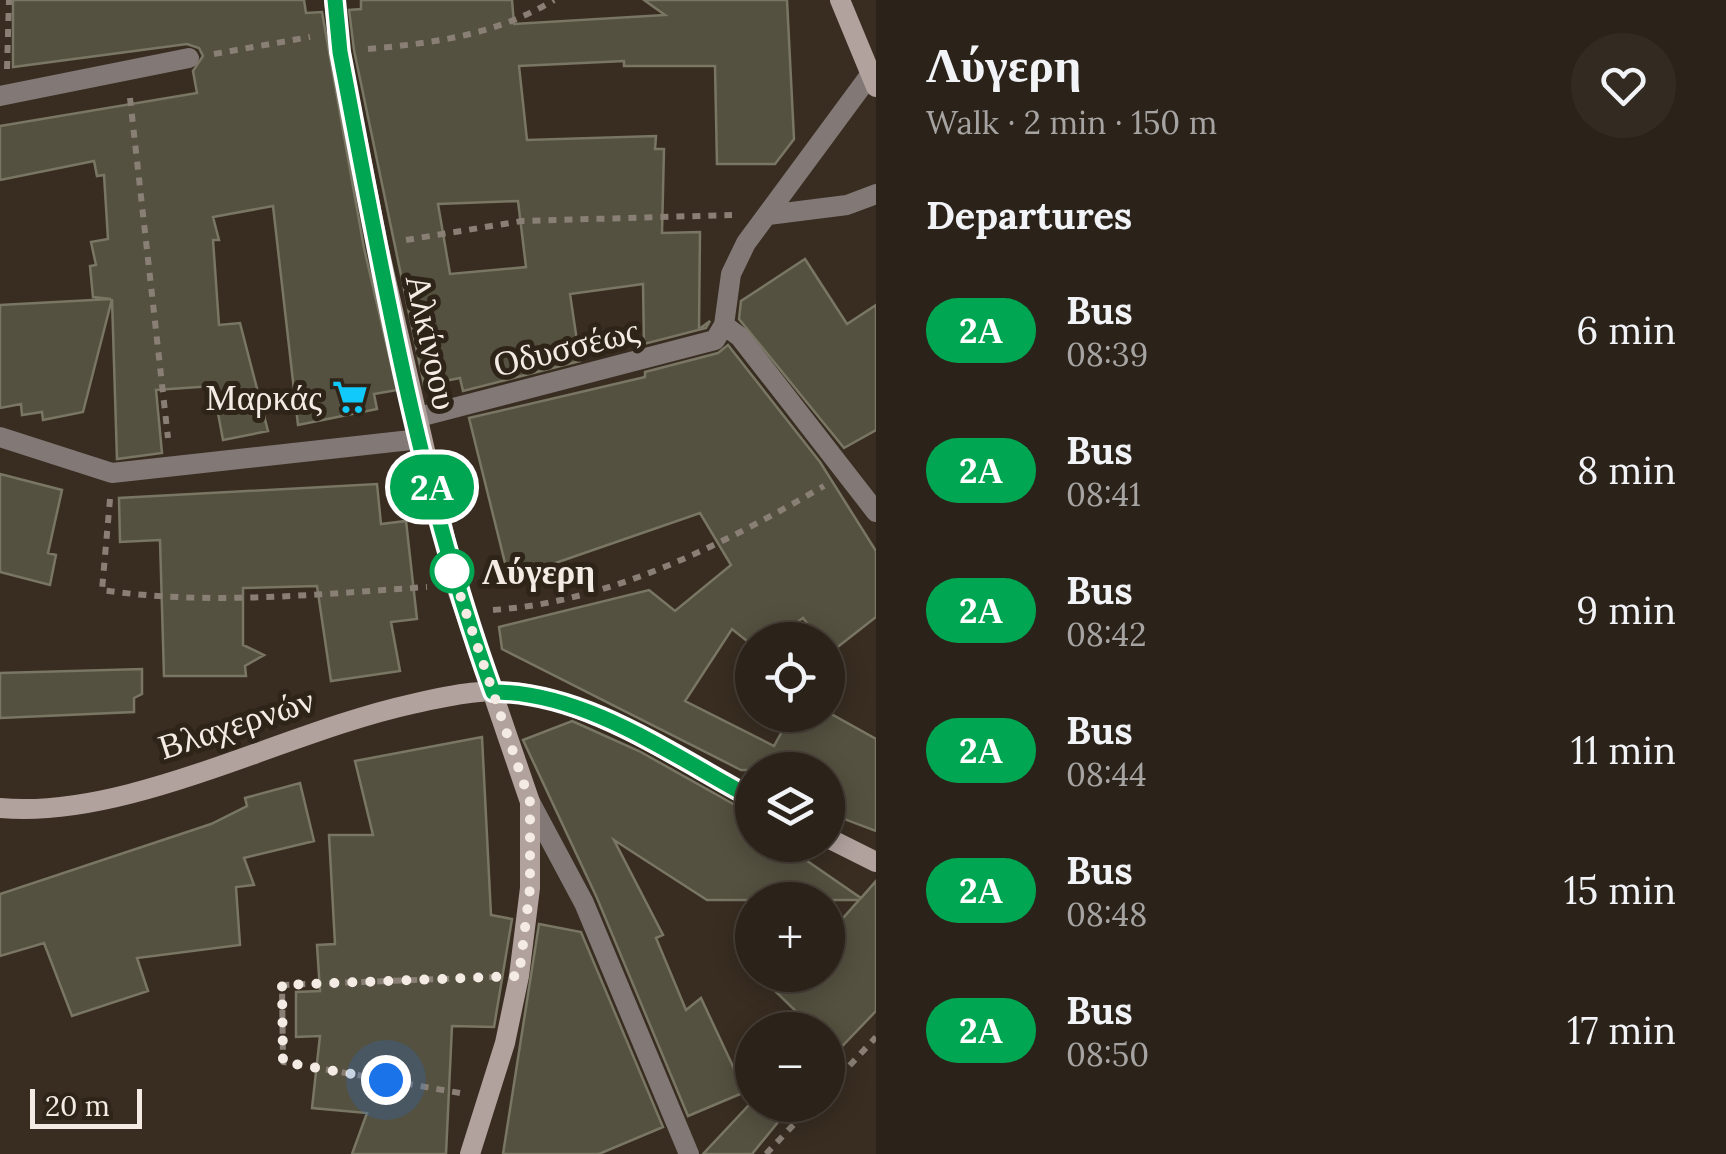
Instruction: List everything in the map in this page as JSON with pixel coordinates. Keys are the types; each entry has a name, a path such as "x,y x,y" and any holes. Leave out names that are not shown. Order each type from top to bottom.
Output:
{"street":[{"name":"Αλκίνοου","path":"334,0 340,52 418,429 456,586 530,802 530,888 519,976 470,1154"},
{"path":"840,0 873,81 746,243 731,274 724,325 740,337 876,512"},
{"path":"3,96 188,58"},
{"path":"768,215 827,209 876,194"},
{"name":"Οδυσσέως","path":"0,437 112,473 172,469 418,429 706,345 715,340 724,325"},
{"name":"Βλαχερνών","path":"0,808 43,810 108,800 389,709 493,692 531,694 579,708 735,789"},
{"path":"530,802 584,903 689,1154"},
{"path":"845,846 876,862"}],"path":[{"path":"3,96 9,0"},
{"path":"362,50 446,42 530,14 554,0"},
{"path":"188,58 326,34"},
{"path":"127,70 172,469"},
{"path":"393,242 522,221 768,215"},
{"path":"492,610 546,607 729,541 848,472"},
{"path":"112,473 102,590 155,598 244,598 456,586"},
{"path":"488,1098 283,1062 282,985 519,976"},
{"path":"845,1071 876,1037"},
{"path":"766,1154 796,1122"}],"building":[{"path":"13,0 304,0 306,13 322,12 364,248 397,390 374,394 377,409 298,425 273,206 213,217 219,240 213,240 219,325 240,323 268,431 223,440 213,386 156,390 162,453 117,459 112,299 83,412 43,420 42,412 22,415 21,404 0,408 0,305 111,299 93,297 90,266 96,265 91,242 108,239 104,175 97,176 94,161 0,180 0,126 197,93 193,71 203,56 199,48 187,44 13,67"},
{"path":"361,0 512,0 514,24 665,15 644,0 787,0 794,139 775,164 717,164 715,66 624,66 624,61 519,66 527,140 656,136 655,149 664,149 662,233 700,232 699,329 710,321 706,328 644,344 643,284 570,294 580,361 463,391 460,378 424,385 354,50 349,10 361,9","holes":["518,201 526,267 450,274 438,204"]},
{"path":"805,259 847,324 876,305 876,430 844,448 739,319 741,301"},
{"path":"728,345 820,462 876,551 876,617 845,641 845,622 806,622 803,618 797,622 735,622 735,631 732,629 685,701 735,726 735,732 746,732 774,746 782,732 845,732 845,722 876,739 876,831 845,819 845,752 735,752 735,767 502,649 499,627 649,590 675,611 731,565 700,513 509,579 469,418 645,377 645,372 718,353"},
{"path":"0,474 62,490 48,553 56,555 50,585 0,572"},
{"path":"377,484 381,524 406,521 417,619 391,622 400,671 331,681 317,586 243,588 243,645 264,655 245,666 246,676 164,676 160,540 120,542 119,498"},
{"path":"142,669 142,694 134,698 134,712 0,718 0,673"},
{"path":"572,721 639,751 735,805 735,862 809,862 838,882 735,882 735,900 707,900 614,840 663,935 656,938 686,1010 701,998 735,1071 735,1096 688,1116 597,898 523,740"},
{"path":"482,737 491,915 512,919 494,1027 452,1026 446,1154 352,1154 367,1113 312,1108 320,1036 296,1037 296,992 320,991 317,945 335,944 329,835 373,835 355,761"},
{"path":"300,783 314,841 244,858 254,885 236,887 240,945 137,958 148,991 72,1016 44,943 0,956 0,894 211,824 247,806 245,798"},
{"path":"876,881 876,1011 845,1043 845,1012 797,1012 776,992 845,992 845,916 859,900 845,900 845,887 861,898"},
{"path":"539,924 581,932 663,1127 599,1154 503,1154"},
{"path":"735,1120 778,1122 752,1154 703,1154"}],"bus line":[{"name":"2Α","path":"335,0 340,52 416,418 456,586 493,692 531,694 579,708 735,789"}],"place":[{"name":"Μαρκάς","path":"350,397"},
{"name":"Λύγερη","path":"452,571"}],"route":[{"path":"386,1080 283,1062 282,985 519,976 525,936 532,857 530,802 452,571"}]}
